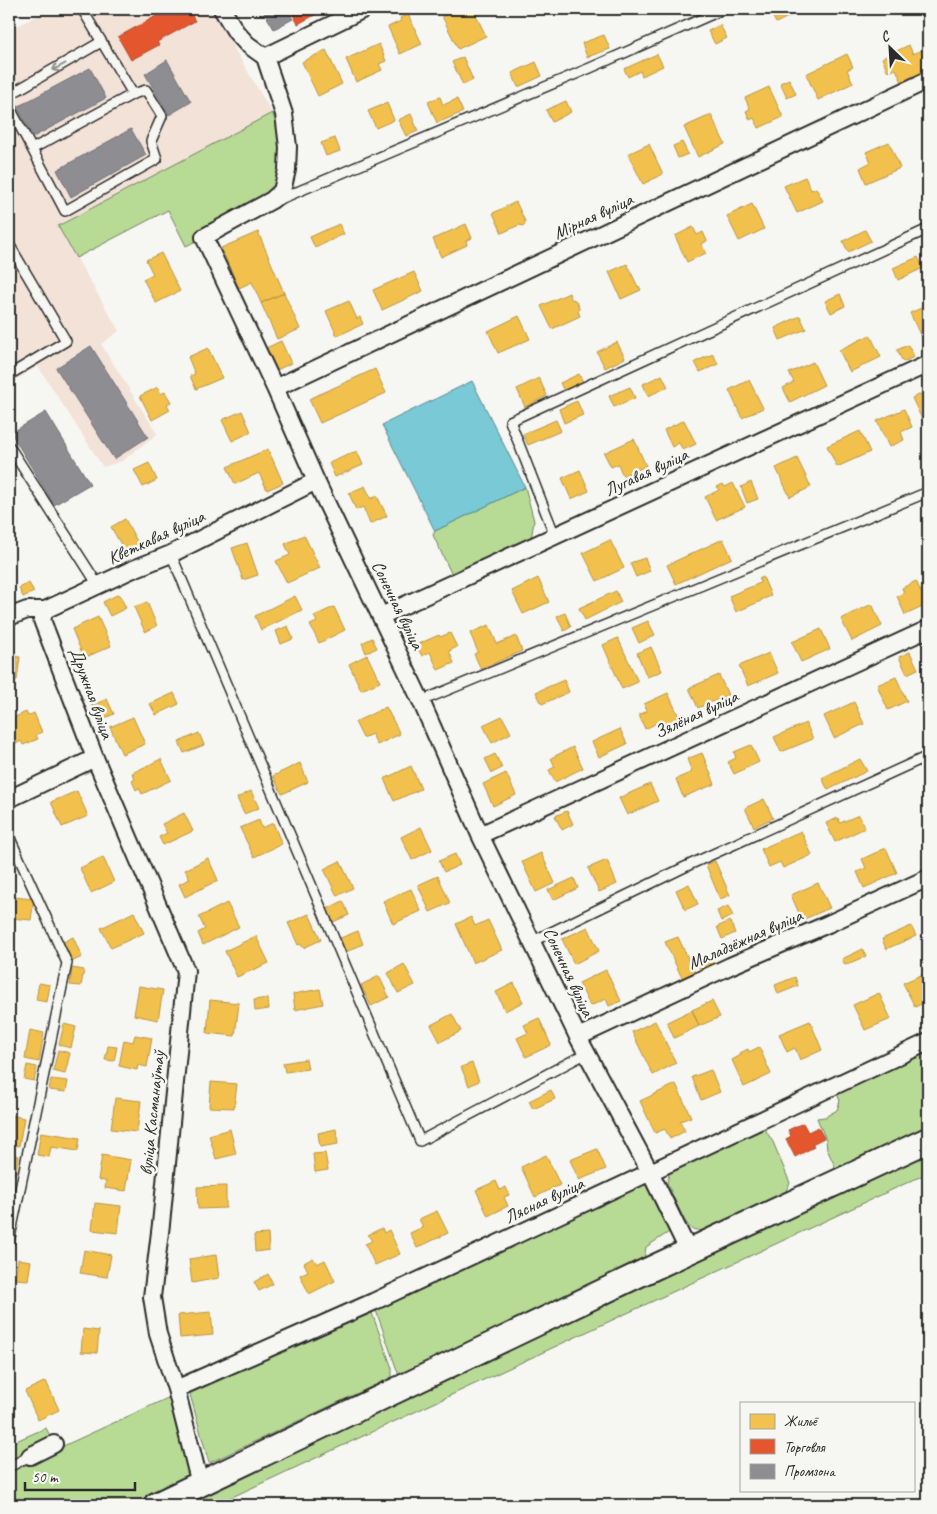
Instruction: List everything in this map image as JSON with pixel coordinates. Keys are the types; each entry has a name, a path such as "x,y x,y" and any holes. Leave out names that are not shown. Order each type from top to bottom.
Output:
{"main road":[{"path":"156,1505 928,1140"}],"street":[{"path":"222,9 236,32 247,44 265,57 364,9"},
{"name":"Сонечная вуліца","path":"265,57 284,114 288,147 287,170 282,191 272,200 204,237 275,388 316,481 421,701 480,835 533,941 578,1038 650,1172 689,1252"},
{"name":"Мірная вуліца","path":"275,388 928,80"},
{"name":"Лугавая вуліца","path":"381,616 928,364"},
{"name":"Кветкавая вуліца","path":"9,617 27,610 45,610 171,554 316,481"},
{"name":"Дружная вуліца","path":"9,799 95,758 42,620 45,610"},
{"name":"Зялёная вуліца","path":"480,835 928,629"},
{"name":"вуліца Касманаўтаў","path":"95,758 186,971 162,1224 152,1297 158,1334 176,1390 200,1484"},
{"name":"Маладзёжная вуліца","path":"578,1038 730,966 928,878"},
{"name":"Лясная вуліца","path":"176,1390 373,1302 928,1042"},
{"path":"30,1456 54,1444"}],"lane":[{"path":"82,9 132,94"},
{"path":"256,209 724,9"},
{"path":"9,95 101,42"},
{"path":"9,106 32,150 65,211 157,158 151,141 162,116 146,90 132,94 32,150"},
{"path":"555,536 510,421 928,229"},
{"path":"9,244 66,341 9,375"},
{"path":"9,446 98,585"},
{"path":"421,701 928,492"},
{"path":"171,554 420,1141 587,1053"},
{"path":"533,941 690,865 928,756"},
{"path":"9,836 66,963 9,1242"},
{"path":"9,1467 30,1456"}],"shaded area":[{"path":"51,9 211,9 272,113 58,226 119,331 101,344 157,434 122,461 103,467 38,366 9,384 9,30"}],"green space":[{"path":"272,113 288,147 282,191 186,246 168,210 76,258 58,226"},
{"path":"525,487 534,521 531,539 452,575 433,535 435,531"},
{"path":"928,1048 928,1126 853,1167 838,1173 827,1149 826,1140 817,1118 825,1117 837,1110 840,1101 836,1091"},
{"path":"764,1128 773,1142 790,1183 781,1200 709,1232 691,1229 684,1220 667,1183 669,1174"},
{"path":"928,1140 928,1173 215,1505 156,1505 403,1387 373,1302 650,1172 677,1227 646,1247 642,1272"},
{"path":"370,1308 392,1368 392,1377 209,1463 188,1387"},
{"path":"172,1396 191,1480 138,1505 9,1505 9,1471"},
{"path":"46,1428 54,1444 9,1466 9,1444"}],"water":[{"path":"472,381 525,487 435,531 382,425"}],"building: Жильё":[{"path":"458,9 473,9 486,36 458,49 442,16"},
{"path":"775,9 793,9 796,13 776,23 770,11"},
{"path":"408,14 422,44 400,54 388,27 401,21 400,18"},
{"path":"720,25 727,38 715,44 708,31"},
{"path":"604,35 610,49 587,57 582,43"},
{"path":"379,44 386,61 379,64 382,70 356,82 346,59"},
{"path":"909,45 913,54 924,49 928,58 928,70 902,82 896,69 888,72 882,58"},
{"path":"326,50 342,84 318,96 302,62"},
{"path":"657,54 663,66 642,76 640,71 628,77 624,69"},
{"path":"847,54 853,67 847,70 853,83 818,100 806,74"},
{"path":"463,57 473,80 463,85 452,62"},
{"path":"536,62 542,76 518,87 512,73"},
{"path":"789,79 796,94 787,98 780,83"},
{"path":"769,87 783,117 759,128 754,118 750,120 746,111 750,109 745,98"},
{"path":"440,97 443,105 457,99 463,112 437,123 428,102"},
{"path":"566,101 571,112 552,122 546,110"},
{"path":"387,103 394,120 376,128 368,111"},
{"path":"411,114 418,131 406,136 398,120"},
{"path":"711,115 725,144 698,157 684,127"},
{"path":"335,138 340,151 326,156 321,143"},
{"path":"682,142 688,154 678,158 673,146"},
{"path":"889,142 900,168 866,183 860,168 871,162 866,152"},
{"path":"649,144 663,174 643,184 628,154"},
{"path":"805,177 811,190 816,188 823,201 797,213 784,186"},
{"path":"516,202 525,224 502,233 493,213"},
{"path":"752,204 764,229 739,241 727,216"},
{"path":"339,224 344,234 315,248 310,237"},
{"path":"466,224 472,238 466,241 467,245 441,257 433,239"},
{"path":"693,227 697,235 703,232 707,241 701,244 706,253 687,262 675,236"},
{"path":"865,230 871,241 848,252 843,241"},
{"path":"258,232 284,293 261,303 252,282 239,288 221,248"},
{"path":"161,253 180,291 156,303 143,279 153,274 146,260"},
{"path":"918,257 923,268 898,280 893,268"},
{"path":"627,264 641,290 621,299 609,272"},
{"path":"414,272 423,291 382,310 373,290"},
{"path":"284,293 300,329 277,339 261,303"},
{"path":"569,293 571,299 575,300 578,304 580,316 552,329 541,306"},
{"path":"840,294 845,306 831,313 825,301"},
{"path":"349,301 357,319 360,317 363,324 337,336 326,311"},
{"path":"928,305 928,336 922,339 910,313"},
{"path":"519,316 530,339 498,353 488,331"},
{"path":"800,316 806,329 780,340 775,328"},
{"path":"870,335 881,357 850,372 839,350"},
{"path":"281,341 291,363 275,371 264,349"},
{"path":"617,342 625,358 605,368 597,352"},
{"path":"908,345 914,357 903,362 897,350"},
{"path":"208,348 222,378 196,389 190,376 195,374 188,357"},
{"path":"713,354 718,364 700,372 695,362"},
{"path":"813,362 824,385 790,402 783,388 794,382 789,373"},
{"path":"375,369 386,393 320,423 309,399"},
{"path":"579,374 583,382 564,391 560,383"},
{"path":"662,375 668,387 648,396 643,384"},
{"path":"539,378 547,396 525,407 517,389"},
{"path":"749,380 763,408 742,418 729,390"},
{"path":"158,387 161,394 165,392 171,402 167,404 170,410 152,420 140,396"},
{"path":"630,387 635,398 614,407 609,396"},
{"path":"925,392 928,400 927,430 912,398"},
{"path":"577,401 583,415 564,423 559,409"},
{"path":"904,409 912,427 901,432 904,440 889,447 877,421"},
{"path":"242,411 251,432 232,441 222,420"},
{"path":"556,420 561,431 528,445 523,434"},
{"path":"684,420 696,444 683,450 679,443 672,447 664,430"},
{"path":"860,431 870,452 837,467 827,446"},
{"path":"634,439 646,466 623,476 618,464 611,467 604,453"},
{"path":"268,449 283,483 267,490 259,473 235,484 227,467"},
{"path":"357,451 363,465 335,477 329,463"},
{"path":"797,458 811,487 790,497 776,468"},
{"path":"149,463 157,480 143,487 134,470"},
{"path":"580,470 589,491 571,499 562,478"},
{"path":"751,482 758,499 747,503 741,487"},
{"path":"733,483 745,507 716,520 705,497 719,490 717,487 723,484 725,487"},
{"path":"365,486 371,499 377,496 387,516 370,524 363,507 356,510 349,493"},
{"path":"125,519 140,547 127,555 111,527"},
{"path":"304,535 320,568 287,583 276,561 290,555 285,544"},
{"path":"723,539 732,558 676,584 667,565"},
{"path":"610,540 624,568 597,581 583,553"},
{"path":"247,543 258,575 243,580 232,548"},
{"path":"645,558 650,571 636,577 630,563"},
{"path":"763,577 771,596 736,612 729,596 760,583 759,579"},
{"path":"538,578 549,602 523,614 512,591"},
{"path":"916,581 927,605 905,615 897,596 904,593 902,588"},
{"path":"29,583 34,592 23,597 19,588"},
{"path":"616,591 621,602 585,620 579,608"},
{"path":"119,594 126,608 110,616 103,602"},
{"path":"295,596 302,610 261,630 255,616"},
{"path":"147,602 157,626 145,632 134,607"},
{"path":"872,604 882,626 852,641 841,619"},
{"path":"334,607 345,630 319,643 310,625 317,622 314,616"},
{"path":"565,613 571,627 564,631 557,616"},
{"path":"98,617 111,646 84,658 72,629"},
{"path":"648,621 655,635 639,643 632,628"},
{"path":"489,625 497,644 516,636 522,651 481,669 474,654 478,652 470,633"},
{"path":"288,626 293,639 281,644 276,631"},
{"path":"821,629 830,649 801,662 792,642"},
{"path":"450,633 457,647 449,651 454,663 438,670 430,652 422,656 416,645 439,635 440,637"},
{"path":"372,638 377,648 366,653 362,643"},
{"path":"618,638 638,682 622,689 603,645"},
{"path":"651,647 662,671 647,677 637,653"},
{"path":"910,652 918,669 907,674 899,657"},
{"path":"769,653 778,673 748,686 739,666"},
{"path":"367,655 380,682 361,690 349,664"},
{"path":"9,656 20,657 17,680 9,679"},
{"path":"719,675 728,695 698,708 689,688"},
{"path":"896,677 907,701 888,710 877,685"},
{"path":"564,680 569,692 542,704 536,692"},
{"path":"174,693 179,704 156,715 150,704"},
{"path":"668,693 680,719 661,728 659,722 645,729 639,715 647,711 644,704"},
{"path":"107,699 114,714 98,721 91,706"},
{"path":"854,702 864,724 834,738 824,716"},
{"path":"386,707 400,734 377,745 372,734 363,738 355,722"},
{"path":"26,712 28,716 34,713 42,732 36,735 38,739 23,745 21,741 16,744 9,725 15,722 13,718"},
{"path":"502,716 511,733 492,743 483,725"},
{"path":"133,717 145,744 122,754 110,727"},
{"path":"806,723 813,739 781,752 774,737"},
{"path":"620,729 627,744 599,757 592,742"},
{"path":"199,733 204,745 184,753 179,742"},
{"path":"751,745 759,762 734,774 728,762 736,758 734,752"},
{"path":"573,747 583,768 555,782 549,770 555,767 551,758"},
{"path":"702,753 715,784 683,797 676,779 692,772 687,759"},
{"path":"495,754 502,768 492,773 485,759"},
{"path":"161,759 171,780 142,794 139,788 136,790 132,781 135,779 132,773"},
{"path":"860,759 867,771 828,790 822,778"},
{"path":"300,763 308,782 282,794 273,776"},
{"path":"411,766 421,789 394,801 384,779"},
{"path":"506,773 516,795 493,806 483,784"},
{"path":"650,784 658,801 627,815 619,798"},
{"path":"77,791 88,816 62,827 51,802"},
{"path":"251,791 259,808 244,814 237,798"},
{"path":"764,799 773,818 754,827 745,808"},
{"path":"567,811 573,824 562,830 555,816"},
{"path":"184,813 193,831 163,845 159,837 167,833 162,824"},
{"path":"859,815 865,828 835,842 826,823 838,818 840,823"},
{"path":"259,820 262,828 273,823 282,844 254,857 240,828"},
{"path":"421,827 432,850 412,860 401,837"},
{"path":"801,831 812,855 783,868 780,862 769,867 761,849"},
{"path":"886,848 897,873 864,888 857,872 866,868 862,859"},
{"path":"541,853 555,883 536,892 522,862"},
{"path":"455,854 460,865 444,872 439,861"},
{"path":"103,857 114,882 91,893 80,868"},
{"path":"208,858 218,880 185,897 179,884 190,879 185,870"},
{"path":"607,860 617,884 599,892 588,868"},
{"path":"340,861 353,888 337,896 324,869"},
{"path":"715,861 730,895 720,899 706,865"},
{"path":"438,876 450,903 430,912 418,885"},
{"path":"574,878 578,888 553,900 548,890"},
{"path":"818,883 830,908 802,920 791,895"},
{"path":"689,884 698,904 685,910 676,890"},
{"path":"411,889 421,911 393,924 383,901"},
{"path":"13,897 34,899 31,920 11,918"},
{"path":"343,901 349,915 333,922 327,909"},
{"path":"227,903 239,927 203,945 198,933 205,929 199,917"},
{"path":"728,906 733,916 721,921 717,911"},
{"path":"134,912 144,933 111,948 101,928"},
{"path":"309,914 321,940 303,948 301,944 298,945 288,923"},
{"path":"471,917 475,926 488,920 502,950 473,963 456,924"},
{"path":"730,921 735,933 722,939 717,927"},
{"path":"911,926 916,936 886,949 882,939"},
{"path":"588,927 599,951 574,964 562,939"},
{"path":"358,931 363,944 344,953 338,939"},
{"path":"256,936 269,963 237,977 225,951"},
{"path":"73,937 82,957 71,962 62,943"},
{"path":"678,937 695,973 682,978 665,942"},
{"path":"863,949 866,956 845,965 842,959"},
{"path":"710,957 714,965 701,971 697,963"},
{"path":"404,964 415,985 398,993 388,973"},
{"path":"72,968 84,970 81,986 70,985"},
{"path":"606,970 621,1001 609,1006 606,999 590,1006 579,983"},
{"path":"928,972 928,1001 915,1007 903,983"},
{"path":"379,976 389,997 371,1006 361,985"},
{"path":"795,977 798,986 778,994 775,985"},
{"path":"39,983 50,985 47,1002 36,1000"},
{"path":"514,983 523,1002 505,1011 496,992"},
{"path":"139,986 163,990 158,1020 134,1015"},
{"path":"320,989 323,1004 295,1010 293,994"},
{"path":"879,993 891,1019 865,1030 853,1005"},
{"path":"268,998 269,1009 255,1011 254,1000"},
{"path":"210,1000 239,1003 235,1036 207,1033"},
{"path":"712,1001 720,1017 699,1026 692,1010"},
{"path":"692,1010 699,1026 674,1038 667,1022"},
{"path":"452,1014 461,1031 440,1042 431,1025"},
{"path":"539,1018 551,1045 526,1057 517,1038 528,1033 524,1025"},
{"path":"655,1021 676,1063 653,1075 632,1032"},
{"path":"810,1021 822,1050 800,1060 795,1048 787,1052 779,1034"},
{"path":"64,1024 76,1027 71,1048 59,1045"},
{"path":"30,1030 44,1033 39,1062 25,1059"},
{"path":"135,1035 152,1038 147,1067 138,1065 137,1070 119,1066 124,1040 133,1042"},
{"path":"108,1046 117,1047 114,1061 105,1060"},
{"path":"759,1047 771,1074 744,1087 732,1060 748,1049 749,1052"},
{"path":"58,1050 70,1053 65,1074 53,1071"},
{"path":"306,1059 308,1069 285,1072 283,1063"},
{"path":"472,1063 479,1081 469,1086 461,1067"},
{"path":"27,1065 37,1067 34,1081 24,1079"},
{"path":"711,1070 720,1092 701,1100 692,1077"},
{"path":"51,1079 68,1081 66,1092 49,1090"},
{"path":"211,1082 237,1084 234,1108 209,1107"},
{"path":"676,1084 691,1117 680,1121 685,1131 670,1139 665,1129 655,1133 640,1101"},
{"path":"551,1090 555,1099 533,1109 529,1101"},
{"path":"115,1098 141,1101 137,1132 111,1129"},
{"path":"10,1115 24,1118 19,1146 9,1144"},
{"path":"230,1129 236,1154 216,1159 209,1135"},
{"path":"336,1129 338,1144 320,1147 318,1133"},
{"path":"41,1132 80,1138 78,1151 51,1147 49,1157 37,1155"},
{"path":"597,1149 606,1169 579,1180 570,1160"},
{"path":"325,1153 328,1170 315,1172 313,1154"},
{"path":"9,1154 19,1156 15,1174 9,1173"},
{"path":"102,1155 131,1160 126,1191 105,1188 106,1181 98,1180"},
{"path":"546,1155 560,1185 535,1197 521,1167"},
{"path":"496,1181 500,1190 506,1187 509,1195 504,1197 508,1206 488,1216 476,1190"},
{"path":"226,1186 226,1208 198,1209 197,1187"},
{"path":"95,1203 121,1206 118,1233 92,1230"},
{"path":"437,1211 448,1233 417,1248 410,1233 423,1227 419,1219"},
{"path":"382,1228 384,1233 389,1230 400,1254 375,1265 365,1244 372,1241 368,1235"},
{"path":"268,1234 269,1250 255,1252 254,1235"},
{"path":"84,1250 111,1255 107,1277 80,1273"},
{"path":"216,1255 219,1278 192,1283 189,1259"},
{"path":"313,1258 317,1264 325,1260 335,1281 309,1294 300,1275 308,1271 304,1263"},
{"path":"18,1259 31,1261 28,1280 15,1279"},
{"path":"268,1274 273,1284 259,1291 254,1282"},
{"path":"211,1312 213,1335 180,1338 178,1315"},
{"path":"83,1329 99,1331 97,1353 81,1352"},
{"path":"46,1381 59,1410 38,1420 25,1391"}],"building: Торговля":[{"path":"169,9 188,9 195,21 157,42 159,45 131,60 118,37"},
{"path":"290,9 326,9 298,24"},
{"path":"803,1123 808,1132 818,1127 824,1138 812,1144 814,1147 795,1157 786,1139 791,1136 788,1130"}],"building: Промзона":[{"path":"262,9 287,9 293,19 274,29"},
{"path":"167,60 191,102 169,115 145,74"},
{"path":"90,68 106,98 33,137 17,107"},
{"path":"131,129 146,155 71,197 57,170"},
{"path":"91,346 148,437 114,459 56,368"},
{"path":"46,412 90,484 54,505 11,433"}]}
